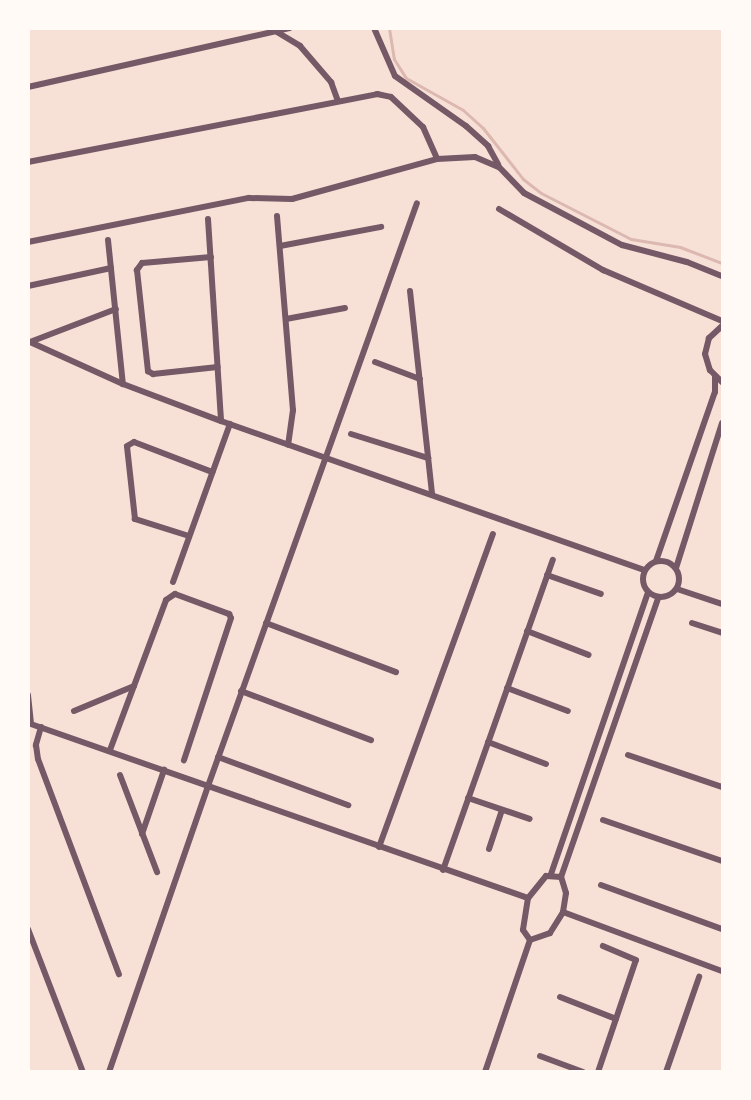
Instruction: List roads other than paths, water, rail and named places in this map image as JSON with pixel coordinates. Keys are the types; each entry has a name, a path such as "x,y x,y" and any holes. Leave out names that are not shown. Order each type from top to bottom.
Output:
{"street":[{"path":"28,87 289,28"},
{"path":"374,28 395,76 466,126 488,146 499,167 524,194 622,245 687,262 723,276"},
{"path":"277,32 300,46 331,82 338,101"},
{"path":"28,162 377,94 391,97 423,127 437,159"},
{"path":"28,242 249,198 292,199 437,159 475,157 499,167"},
{"path":"110,1071 241,691 417,203"},
{"path":"500,209 603,270 723,321"},
{"path":"278,216 293,410 288,445"},
{"path":"208,219 221,421"},
{"path":"280,246 381,227"},
{"path":"108,240 123,384"},
{"path":"211,257 142,263 137,270 148,371 153,374 218,367"},
{"path":"28,286 111,268"},
{"path":"410,291 432,495"},
{"path":"286,319 345,308"},
{"path":"29,342 116,309"},
{"path":"723,326 706,346 706,362 715,376 723,382"},
{"path":"29,342 123,384 221,421 645,570"},
{"path":"375,362 420,380"},
{"path":"658,598 648,593 643,584 645,570 656,561 715,392 715,376"},
{"path":"677,589 676,568 723,423"},
{"path":"172,582 230,424"},
{"path":"351,434 428,458"},
{"path":"189,536 135,519 126,446 134,442 213,472"},
{"path":"379,848 493,534"},
{"path":"443,870 553,560"},
{"path":"656,561 676,568"},
{"path":"548,575 601,594"},
{"path":"530,940 550,933 563,912 566,893 561,877 658,598 677,589 723,604"},
{"path":"530,940 523,930 528,898 539,881 551,874 648,593"},
{"path":"110,750 169,596 175,594 229,614 230,623 184,760"},
{"path":"266,623 396,672"},
{"path":"692,623 723,633"},
{"path":"528,631 589,655"},
{"path":"74,711 134,686"},
{"path":"507,688 568,711"},
{"path":"241,691 371,740"},
{"path":"28,695 30,723 379,848 528,898"},
{"path":"41,727 36,745 38,759 119,974"},
{"path":"488,742 546,764"},
{"path":"628,755 723,787"},
{"path":"218,757 348,805"},
{"path":"142,834 164,770"},
{"path":"120,775 157,872"},
{"path":"468,798 530,819"},
{"path":"489,849 502,810"},
{"path":"603,820 723,861"},
{"path":"551,874 561,877"},
{"path":"601,885 723,929"},
{"path":"563,912 723,971"},
{"path":"28,929 83,1071"},
{"path":"485,1071 530,940"},
{"path":"598,1071 636,960 603,946"},
{"path":"666,1071 699,977"},
{"path":"560,997 616,1019"},
{"path":"540,1056 583,1071"}],"waterway":[{"path":"389,28 394,59 406,78 463,110 483,128 523,179 541,193 631,239 680,247 722,263"}]}
